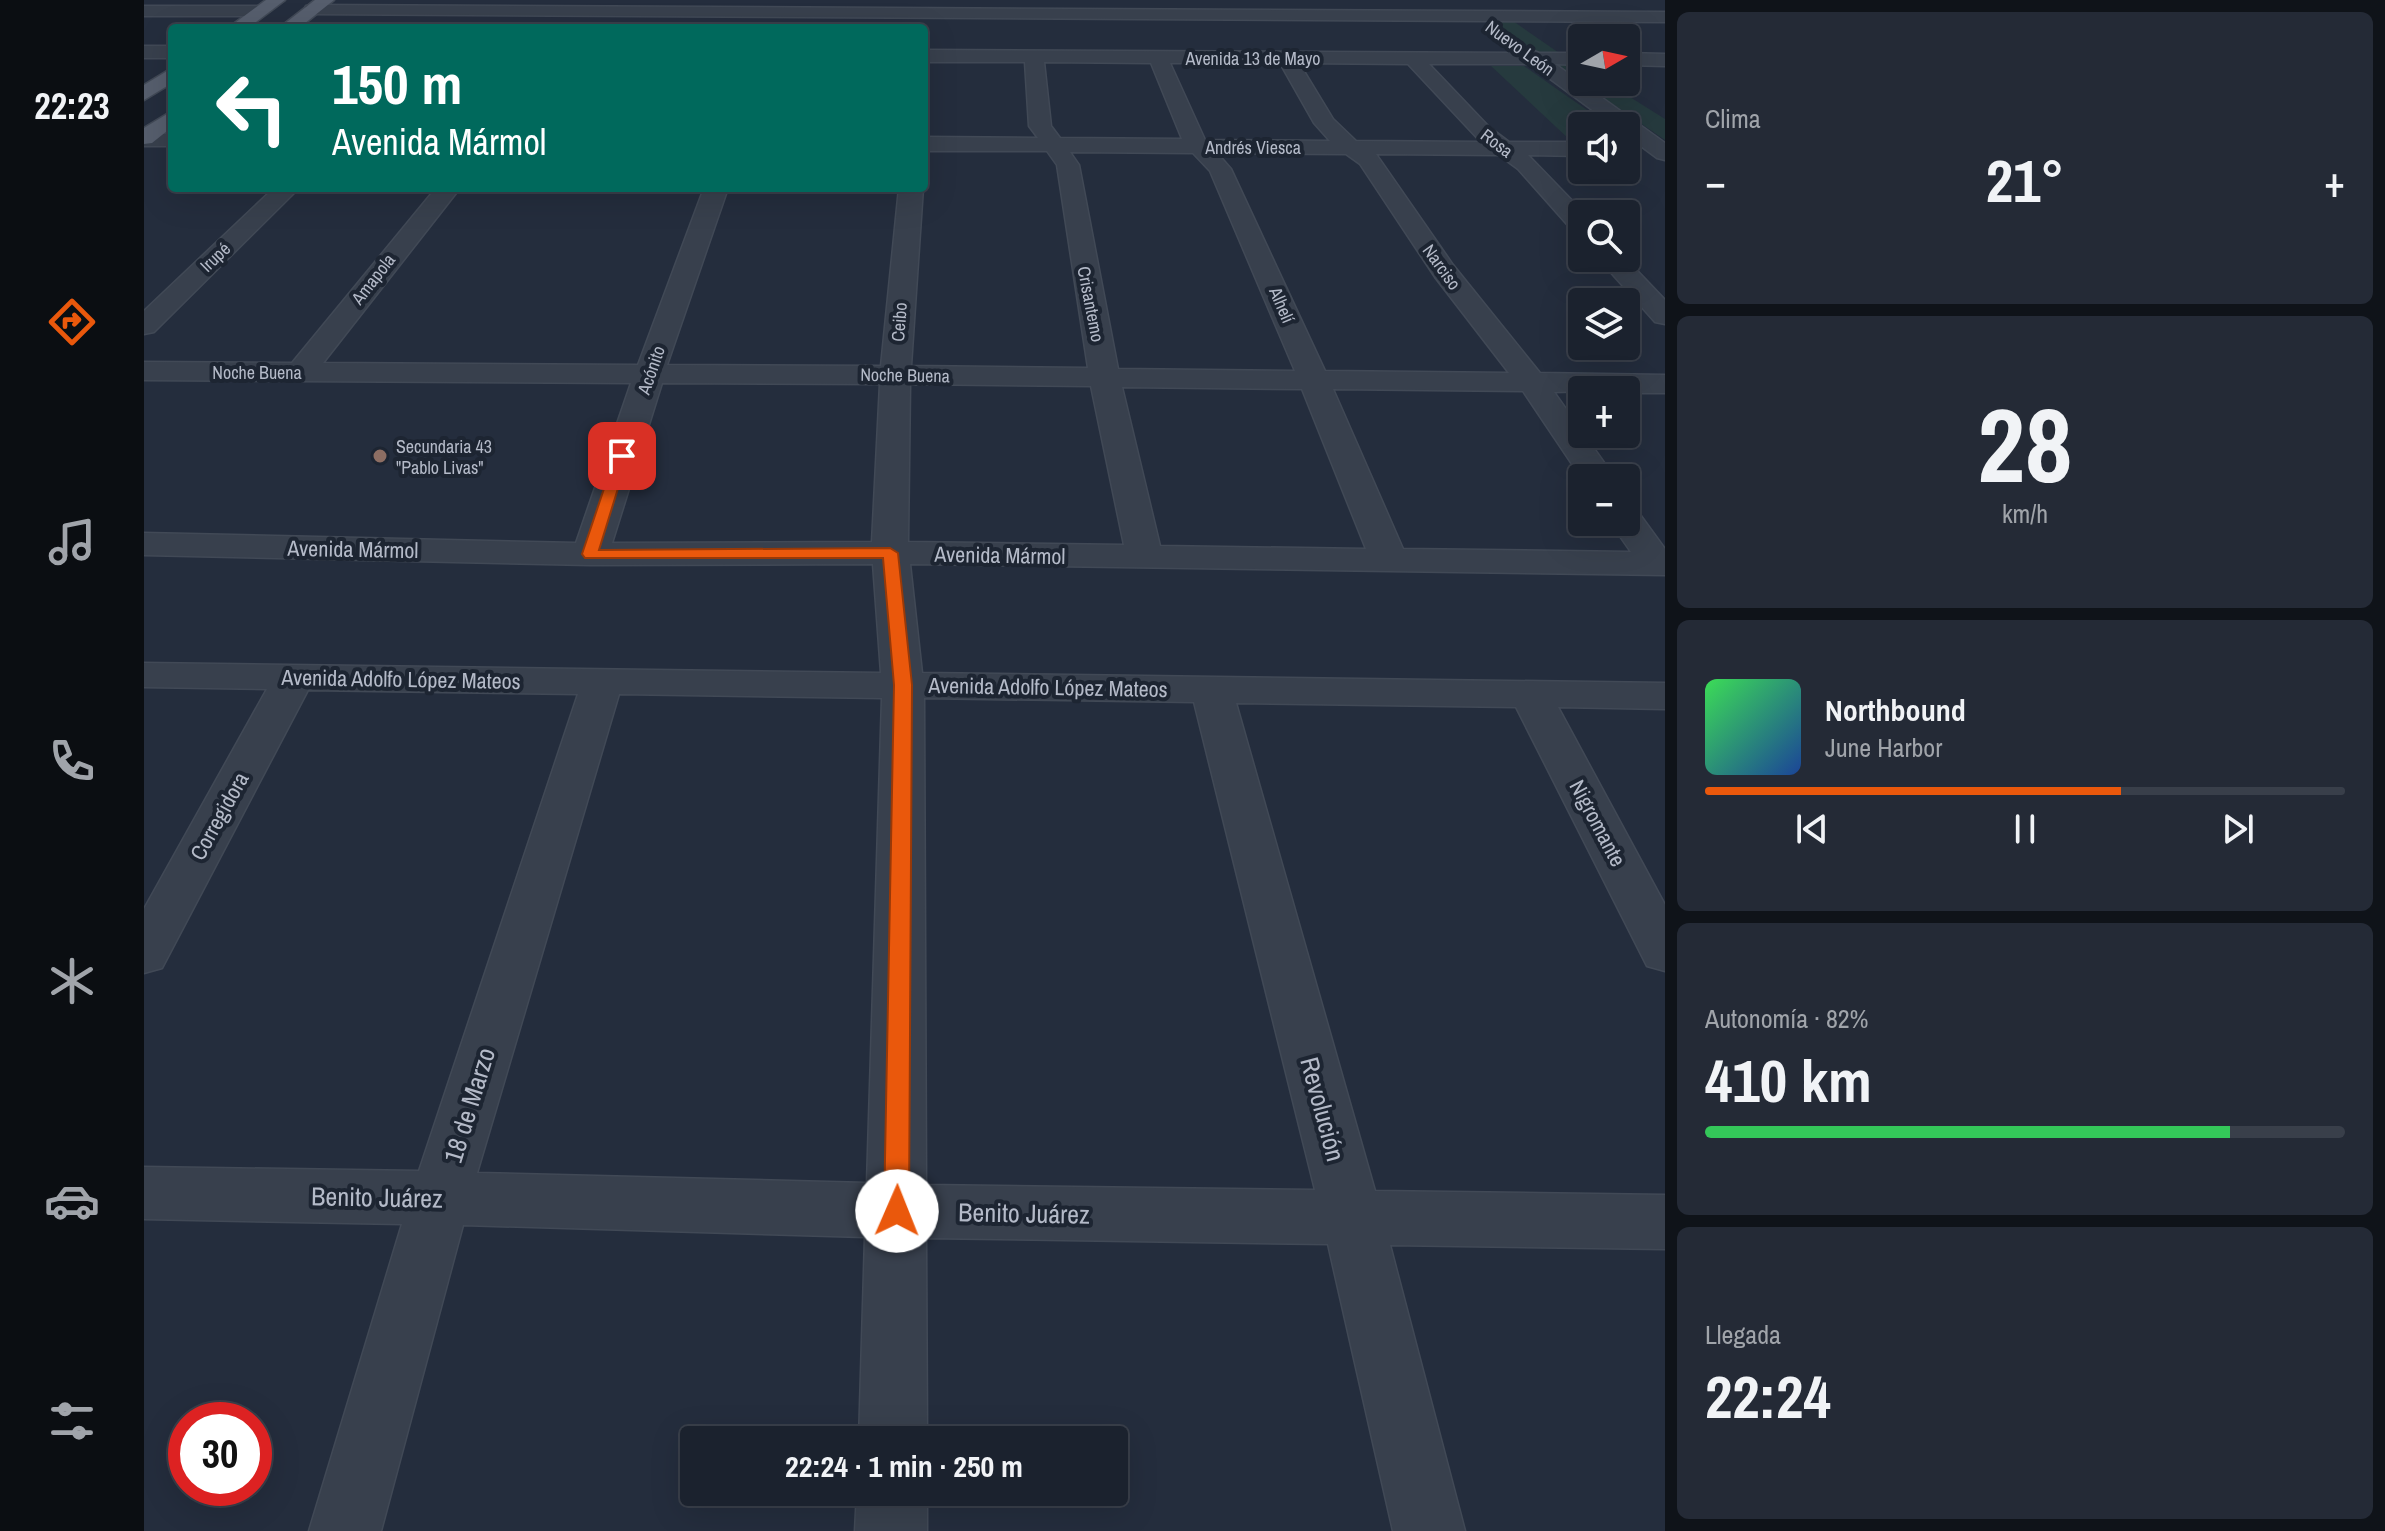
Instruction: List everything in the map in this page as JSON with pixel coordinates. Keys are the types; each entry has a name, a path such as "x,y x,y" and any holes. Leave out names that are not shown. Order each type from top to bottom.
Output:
{"main road":[{"path":"243,24 277,0"},
{"path":"293,24 319,5"},
{"path":"144,94 168,77"},
{"path":"144,139 168,120"}],"street":[{"path":"1334,0 1347,16"},
{"name":"Nuevo León","path":"1453,0 1664,151"},
{"name":"Nuevo León","path":"1488,0 1506,9 1568,54"},
{"path":"1656,0 1665,6"},
{"path":"319,5 359,3 380,8"},
{"path":"319,5 412,11 573,6 902,14 1179,8 1347,16 1477,17 1506,9 1665,17"},
{"path":"559,24 573,6"},
{"path":"144,11 261,11"},
{"path":"144,52 168,52"},
{"name":"Avenida 13 de Mayo","path":"928,56 1568,60"},
{"name":"Crisantemo","path":"1034,57 1040,126 1068,165 1105,379 1145,558"},
{"name":"Alhelí","path":"1159,58 1183,118 1199,146 1220,169 1314,380 1390,562"},
{"name":"Narciso","path":"1286,58 1325,123 1368,159 1444,271 1532,383 1588,464"},
{"name":"Rosa","path":"1414,59 1481,132 1526,164 1568,210"},
{"path":"1640,59 1665,60"},
{"path":"144,139 168,140"},
{"name":"Andrés Viesca","path":"928,144 1568,149"},
{"path":"1640,150 1664,151"},
{"name":"Irupé","path":"144,326 283,192"},
{"name":"Amapola","path":"300,372 445,192"},
{"name":"Acónito","path":"590,554 649,375 715,192"},
{"name":"Ceibo","path":"893,1426 903,685 890,553 895,375 911,192"},
{"path":"1624,272 1665,316"},
{"name":"Noche Buena","path":"144,371 895,375 1665,384"},
{"path":"1639,536 1661,564"},
{"name":"Avenida Mármol","path":"149,550 890,553 1661,564"},
{"name":"Avenida Adolfo López Mateos","path":"144,675 1665,696"},
{"name":"Corregidora","path":"144,954 294,678"},
{"name":"18 de Marzo","path":"345,1531 440,1198 602,682"},
{"name":"Revolución","path":"1211,689 1352,1216 1429,1531"},
{"name":"Nigromante","path":"1530,694 1665,952"},
{"name":"Benito Juárez","path":"144,1193 897,1211 1665,1222"},
{"path":"891,1531 892,1506"}],"green space":[{"path":"1493,21 1513,21 1562,55 1541,55"},
{"path":"1553,63 1568,65 1568,73"},
{"path":"1491,66 1524,66 1590,112 1568,112 1568,138"},
{"path":"1601,96 1628,96 1665,119 1665,140 1640,123 1640,112 1624,112"}],"place":[{"name":"Secundaria 43 \"Pablo Livas\"","path":"380,456"}],"route":[{"path":"622,456 590,554 890,553 903,685 897,1211"}]}
